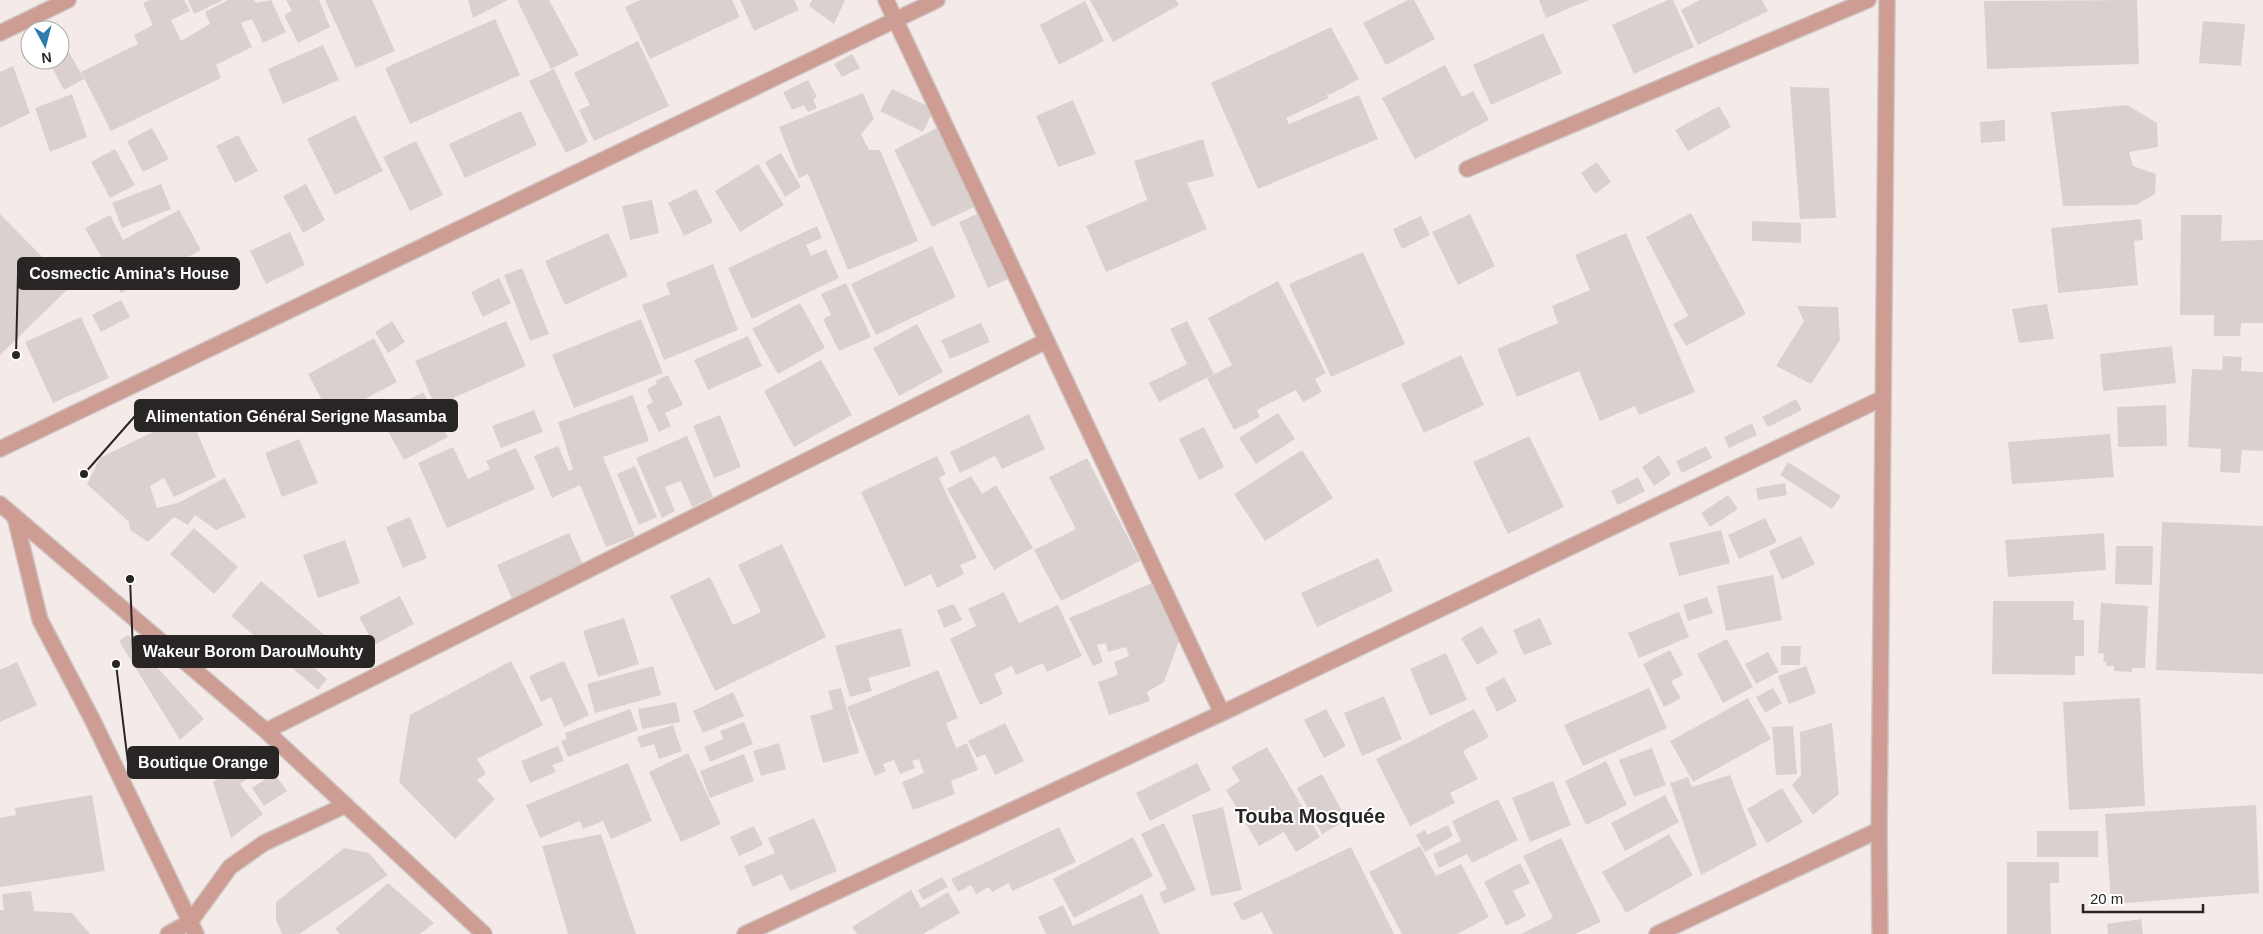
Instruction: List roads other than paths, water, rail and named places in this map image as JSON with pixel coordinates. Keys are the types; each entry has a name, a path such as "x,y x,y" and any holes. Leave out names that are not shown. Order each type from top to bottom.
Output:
{"street":[{"path":"0,34 68,0"},
{"path":"886,0 1222,713"},
{"path":"0,449 937,0"},
{"path":"1467,169 1868,0"},
{"path":"1880,934 1879,830 1888,0"},
{"path":"266,731 1046,341"},
{"path":"745,934 1222,713 1883,398"},
{"path":"0,504 266,731 484,934"},
{"path":"15,517 40,620 92,719 193,928"},
{"path":"168,934 193,928 230,867 264,843 346,805"},
{"path":"1656,934 1879,830"}],"place":[{"name":"Cosmectic Amina's House","path":"16,355"},
{"name":"Alimentation Général Serigne Masamba","path":"84,474"},
{"name":"Wakeur Borom DarouMouhty","path":"130,579"},
{"name":"Boutique Orange","path":"116,664"}],"district":[{"name":"Touba Mosquée","path":"1310,816"}]}
